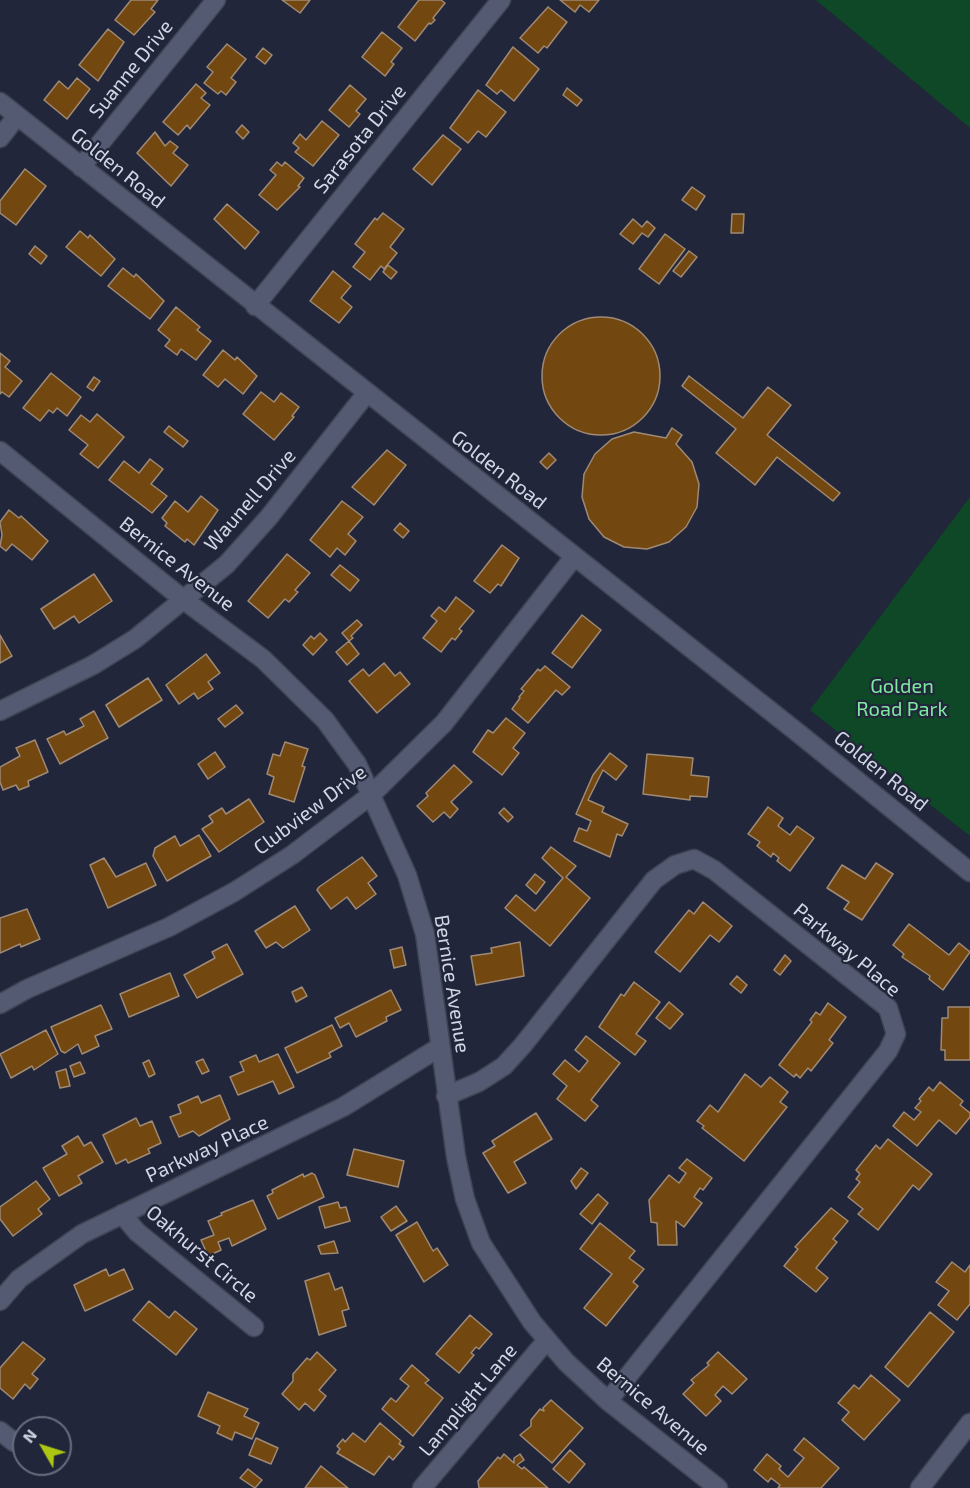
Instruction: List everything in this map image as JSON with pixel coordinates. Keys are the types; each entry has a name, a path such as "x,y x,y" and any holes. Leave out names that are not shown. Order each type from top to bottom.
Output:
{"street":[{"name":"Suanne Drive","path":"81,167 216,0"},
{"name":"Sarasota Drive","path":"255,306 501,0"},
{"name":"Golden Road","path":"0,102 970,872"},
{"path":"0,138 17,116"},
{"name":"Waunell Drive","path":"0,711 93,665 135,639 226,564 269,517 366,394"},
{"name":"Bernice Avenue","path":"0,451 184,600 263,659 301,693 325,720 357,764 407,875 425,934 446,1096 465,1199 481,1243 547,1340 566,1362 608,1401 718,1488"},
{"name":"Clubview Drive","path":"0,1004 27,989 169,927 234,892 292,855 371,795 444,723 574,557"},
{"name":"Parkway Place","path":"446,1096 479,1082 504,1066 524,1045 654,880 675,865 694,859 714,870 888,1008 896,1034 888,1051 608,1401"},
{"name":"Parkway Place","path":"0,1300 20,1279 50,1255 122,1214 343,1107 440,1047"},
{"name":"Oakhurst Circle","path":"122,1214 137,1232 254,1327"},
{"name":"Lamplight Lane","path":"422,1488 547,1340"},
{"path":"920,1488 970,1423"}],"green space":[{"path":"816,0 970,0 970,128"},
{"name":"Golden Road Park","path":"970,497 970,836 810,710"}],"building":[{"path":"131,0 158,0 151,9 155,12 134,35 115,20"},
{"path":"282,0 310,0 300,13"},
{"path":"419,0 441,0 445,3 433,18 435,20 429,23 415,41 398,27"},
{"path":"560,0 599,0 589,12 580,5 575,12"},
{"path":"548,7 567,22 547,48 544,46 538,53 520,38"},
{"path":"108,29 124,42 98,81 79,65"},
{"path":"382,32 402,48 391,62 394,64 385,76 362,57"},
{"path":"227,44 246,59 231,78 236,82 226,95 221,91 218,94 204,83 213,72 207,67"},
{"path":"513,47 539,69 514,101 501,90 497,94 486,85"},
{"path":"263,48 272,55 265,64 256,57"},
{"path":"77,78 90,89 67,119 44,100 59,81 68,89"},
{"path":"196,84 206,93 201,98 210,105 190,129 187,125 178,135 163,122"},
{"path":"350,85 366,99 356,111 360,114 349,127 329,110"},
{"path":"567,88 582,100 577,106 563,95"},
{"path":"478,90 506,112 486,137 478,131 468,143 450,128"},
{"path":"322,121 339,135 313,166 295,152 299,148 293,143 300,134 306,140"},
{"path":"242,125 249,132 243,139 236,132"},
{"path":"155,132 165,146 170,141 178,147 173,153 188,165 171,186 137,153"},
{"path":"443,135 461,149 432,185 413,169"},
{"path":"277,162 282,166 285,162 304,178 298,186 300,187 277,210 259,195 276,175 270,170"},
{"path":"25,169 46,186 16,225 0,213 0,201"},
{"path":"692,187 705,196 696,210 682,200"},
{"path":"227,204 259,232 245,249 214,219"},
{"path":"383,213 404,229 390,247 397,253 384,269 381,266 370,280 353,267 365,252 355,244 375,218 377,220"},
{"path":"732,214 744,214 743,233 731,233"},
{"path":"633,219 642,227 647,221 655,228 648,237 642,233 633,244 620,234"},
{"path":"80,231 88,238 90,235 115,259 101,276 66,247"},
{"path":"665,234 685,249 659,284 639,269"},
{"path":"35,246 47,256 41,264 29,254"},
{"path":"689,251 697,257 681,277 673,271"},
{"path":"388,265 397,272 391,279 383,272"},
{"path":"123,268 134,277 136,274 164,301 150,319 108,286"},
{"path":"333,271 351,286 341,298 352,307 339,323 310,301"},
{"path":"176,307 200,327 197,330 211,341 196,360 181,349 177,355 165,346 170,340 158,330"},
{"path":"601,317 624,321 643,334 656,353 660,376 656,399 643,418 624,431 601,435 578,431 559,418 546,399 542,376 546,353 559,334 578,321"},
{"path":"223,350 235,360 237,357 257,376 243,394 225,379 218,387 203,375"},
{"path":"0,353 10,361 5,367 22,381 9,397 2,392 0,394"},
{"path":"51,373 81,397 67,416 57,408 53,413 49,410 40,421 23,408"},
{"path":"689,376 743,418 768,387 791,405 767,435 840,493 833,501 777,457 755,485 716,453 736,429 682,386"},
{"path":"94,377 100,381 93,391 87,387"},
{"path":"261,392 274,402 281,393 299,407 292,416 294,417 274,440 243,414"},
{"path":"97,414 124,437 98,468 80,454 88,445 69,430 81,415 90,422"},
{"path":"169,426 188,441 183,447 164,432"},
{"path":"672,428 682,435 676,444 692,462 699,484 697,507 686,527 669,542 647,549 624,547 604,537 589,519 582,497 584,474 595,454 612,439 634,432 666,438"},
{"path":"387,450 406,465 374,505 352,487"},
{"path":"549,453 556,460 547,469 540,462"},
{"path":"150,459 163,469 151,484 167,496 152,513 109,480 124,461 139,473"},
{"path":"201,496 218,510 194,545 187,539 185,542 165,526 167,523 162,518 175,501 188,512"},
{"path":"342,501 363,517 348,534 356,541 345,555 337,548 330,557 310,540"},
{"path":"9,510 19,518 21,516 48,541 32,560 12,544 6,551 0,546 2,535 0,522"},
{"path":"400,523 409,531 403,538 394,530"},
{"path":"502,545 519,558 501,586 498,584 490,593 474,581"},
{"path":"287,554 310,573 295,590 298,592 289,602 285,599 268,618 248,601"},
{"path":"340,565 359,580 350,591 331,575"},
{"path":"94,574 112,601 79,623 74,616 54,629 41,609"},
{"path":"456,597 474,611 459,629 462,631 455,640 452,638 441,652 423,638 437,621 431,616 439,607 445,612"},
{"path":"582,615 601,630 572,668 552,653"},
{"path":"357,620 362,625 349,641 342,633"},
{"path":"320,633 327,640 313,655 303,645 311,636 314,639"},
{"path":"0,635 12,656 0,663"},
{"path":"349,641 359,654 347,665 336,652"},
{"path":"206,654 220,673 208,682 213,689 198,699 194,693 179,704 166,685"},
{"path":"384,663 395,676 400,672 410,684 377,713 349,681 363,669 369,676"},
{"path":"545,666 570,687 562,695 556,690 528,723 512,709 524,691 521,689 538,669 540,671"},
{"path":"148,678 162,700 119,727 106,705"},
{"path":"236,705 243,713 225,727 218,719"},
{"path":"94,711 108,738 60,764 47,739 64,731 66,735 84,726 80,719"},
{"path":"506,718 525,733 513,748 519,753 502,775 473,752 488,730 493,733"},
{"path":"35,740 48,772 28,781 29,786 19,790 16,785 3,790 0,782 0,767 20,756 16,748"},
{"path":"285,742 308,749 294,802 269,794 274,777 267,774 273,754 280,756"},
{"path":"215,752 225,767 208,779 198,764"},
{"path":"610,753 627,766 616,780 603,770 588,800 604,807 602,812 628,824 622,836 617,834 610,857 574,841 579,828 587,831 591,821 576,814 593,775"},
{"path":"647,754 693,758 691,775 709,777 707,797 690,796 690,800 643,794"},
{"path":"454,765 472,782 451,802 458,809 450,818 444,812 433,822 417,806 428,796 426,793"},
{"path":"249,799 264,822 219,852 202,829 213,822 209,816 222,808 226,814"},
{"path":"768,807 783,818 778,826 790,835 797,826 814,838 790,871 777,861 779,858 773,853 771,857 757,846 760,842 748,834"},
{"path":"504,808 513,817 508,822 499,813"},
{"path":"199,835 211,856 167,881 153,856 155,848 175,836 180,846"},
{"path":"551,847 576,866 566,877 590,898 550,946 505,908 516,895 535,911 563,878 542,858"},
{"path":"362,857 377,876 368,883 376,894 356,909 347,897 331,909 317,890"},
{"path":"104,858 116,877 146,863 156,885 108,908 90,865"},
{"path":"876,863 893,874 862,920 844,909 849,902 827,888 842,865 865,879"},
{"path":"535,874 545,882 536,894 526,885"},
{"path":"703,902 732,926 719,942 710,935 680,972 655,952 689,910 694,914"},
{"path":"295,906 310,930 283,948 276,942 266,948 255,931"},
{"path":"27,909 40,939 21,947 20,944 0,953 0,918"},
{"path":"909,924 949,955 959,943 970,952 943,990 929,979 930,976 902,957 904,954 893,945"},
{"path":"520,942 524,976 476,985 471,956 492,953 491,948"},
{"path":"227,944 243,974 197,998 184,975 215,958 212,952"},
{"path":"402,947 406,965 394,968 390,950"},
{"path":"785,955 791,961 780,975 774,970"},
{"path":"170,973 179,996 129,1017 120,994"},
{"path":"737,976 747,985 741,993 730,984"},
{"path":"634,982 660,1002 636,1034 646,1041 635,1055 599,1027 621,994 624,996"},
{"path":"302,987 307,996 296,1002 292,992"},
{"path":"391,990 401,1010 386,1017 387,1021 356,1037 349,1023 340,1028 335,1018"},
{"path":"669,1002 683,1014 670,1029 656,1018"},
{"path":"828,1003 846,1017 829,1040 833,1043 811,1071 808,1068 800,1078 796,1074 794,1077 779,1065 812,1022 810,1020 816,1012 820,1015"},
{"path":"101,1005 112,1029 95,1036 99,1046 82,1054 78,1044 65,1053 61,1051 51,1027"},
{"path":"948,1007 970,1007 970,1060 945,1060 945,1050 941,1050 942,1018 948,1018"},
{"path":"332,1025 342,1046 329,1053 331,1057 297,1073 285,1048"},
{"path":"46,1030 58,1054 34,1070 32,1066 11,1078 0,1054"},
{"path":"586,1036 620,1063 591,1100 598,1106 585,1121 557,1099 567,1086 553,1074 565,1060 579,1072 588,1061 575,1050"},
{"path":"278,1054 294,1087 279,1094 273,1081 238,1095 230,1077 244,1071 240,1062 256,1055 259,1062"},
{"path":"203,1059 209,1071 202,1074 196,1062"},
{"path":"149,1060 155,1074 149,1077 143,1063"},
{"path":"80,1062 85,1073 74,1077 70,1066"},
{"path":"66,1069 70,1086 60,1088 56,1072"},
{"path":"745,1074 761,1087 770,1077 788,1092 780,1102 787,1107 744,1161 702,1128 704,1126 697,1121 710,1105 718,1112"},
{"path":"940,1082 963,1101 960,1105 970,1113 970,1117 956,1134 939,1120 917,1146 893,1126 904,1112 914,1120 921,1112 915,1108 921,1101 919,1099 929,1087 933,1091"},
{"path":"220,1095 230,1119 199,1136 193,1131 179,1137 170,1117 181,1113 178,1105 198,1096 201,1103"},
{"path":"536,1113 552,1139 514,1162 526,1183 508,1193 483,1153 495,1146 492,1141"},
{"path":"136,1118 140,1126 152,1121 161,1143 148,1149 150,1153 128,1163 126,1159 116,1164 103,1135"},
{"path":"78,1136 84,1146 91,1142 103,1162 78,1176 82,1183 59,1196 43,1168 67,1154 62,1146"},
{"path":"888,1139 932,1174 919,1190 913,1185 878,1230 858,1214 863,1209 848,1197 860,1182 856,1179 860,1174 856,1170 876,1145 880,1149"},
{"path":"354,1149 404,1161 398,1187 347,1175"},
{"path":"687,1159 712,1178 703,1190 700,1188 694,1197 702,1203 684,1227 676,1221 677,1245 658,1245 657,1223 651,1222 649,1200 669,1175 679,1183 686,1173 679,1168"},
{"path":"581,1168 588,1173 576,1189 571,1181"},
{"path":"312,1173 324,1197 278,1219 267,1196 273,1193 272,1190 303,1174 304,1177"},
{"path":"36,1181 50,1199 38,1209 42,1214 13,1236 0,1219 0,1207"},
{"path":"598,1194 608,1203 592,1224 580,1214"},
{"path":"253,1200 266,1229 232,1246 229,1238 218,1242 221,1250 208,1256 201,1240 214,1235 208,1221"},
{"path":"338,1202 340,1208 346,1207 350,1221 325,1228 319,1207"},
{"path":"396,1206 407,1221 391,1231 381,1217"},
{"path":"831,1208 848,1221 833,1239 837,1242 816,1268 828,1278 816,1292 784,1266 798,1249 795,1247"},
{"path":"417,1222 433,1251 437,1248 448,1265 424,1282 396,1235"},
{"path":"600,1223 635,1251 629,1258 644,1269 633,1282 638,1286 606,1326 584,1308 612,1274 580,1249"},
{"path":"334,1241 338,1253 321,1254 318,1246"},
{"path":"952,1262 965,1272 970,1265 970,1304 957,1320 938,1305 949,1291 936,1282"},
{"path":"106,1269 109,1276 124,1269 133,1289 85,1311 74,1285"},
{"path":"329,1273 335,1290 342,1287 349,1309 342,1311 346,1326 319,1335 305,1281"},
{"path":"149,1301 169,1318 175,1311 197,1329 176,1355 133,1320"},
{"path":"930,1312 954,1332 908,1387 885,1367"},
{"path":"470,1315 492,1334 479,1349 476,1347 471,1353 474,1355 459,1373 436,1354"},
{"path":"23,1342 45,1359 32,1374 38,1379 30,1389 25,1384 13,1399 0,1388 0,1368"},
{"path":"317,1352 336,1370 319,1390 326,1396 314,1411 305,1403 299,1410 282,1394 293,1381 293,1374 307,1358 310,1360"},
{"path":"718,1352 747,1379 732,1394 723,1386 715,1395 721,1401 706,1416 683,1394 694,1383 691,1380 709,1365 707,1363"},
{"path":"412,1365 429,1380 425,1383 443,1398 413,1436 382,1409 391,1398 396,1402 409,1386 400,1379"},
{"path":"871,1375 900,1400 864,1440 842,1420 849,1412 838,1403 854,1385 859,1389"},
{"path":"208,1392 248,1409 244,1416 259,1423 252,1439 235,1432 232,1440 217,1433 220,1426 198,1416"},
{"path":"551,1400 583,1428 552,1463 520,1435 531,1426 531,1420 540,1409 544,1411 543,1408"},
{"path":"380,1423 401,1441 399,1444 404,1447 393,1460 389,1456 374,1475 337,1453 340,1449 337,1446 343,1439 345,1442 353,1433 365,1442"},
{"path":"256,1438 278,1448 271,1464 249,1455"},
{"path":"804,1438 839,1468 821,1488 778,1488 780,1485 771,1478 768,1482 754,1470 767,1454 781,1466 779,1469 788,1477 804,1458 794,1450"},
{"path":"570,1450 585,1464 569,1483 553,1469"},
{"path":"504,1454 514,1463 514,1458 520,1454 524,1460 517,1465 522,1469 524,1467 548,1488 479,1488 478,1481 498,1457 500,1459"},
{"path":"321,1466 348,1488 305,1488"},
{"path":"248,1469 262,1480 255,1488 240,1478"}]}
